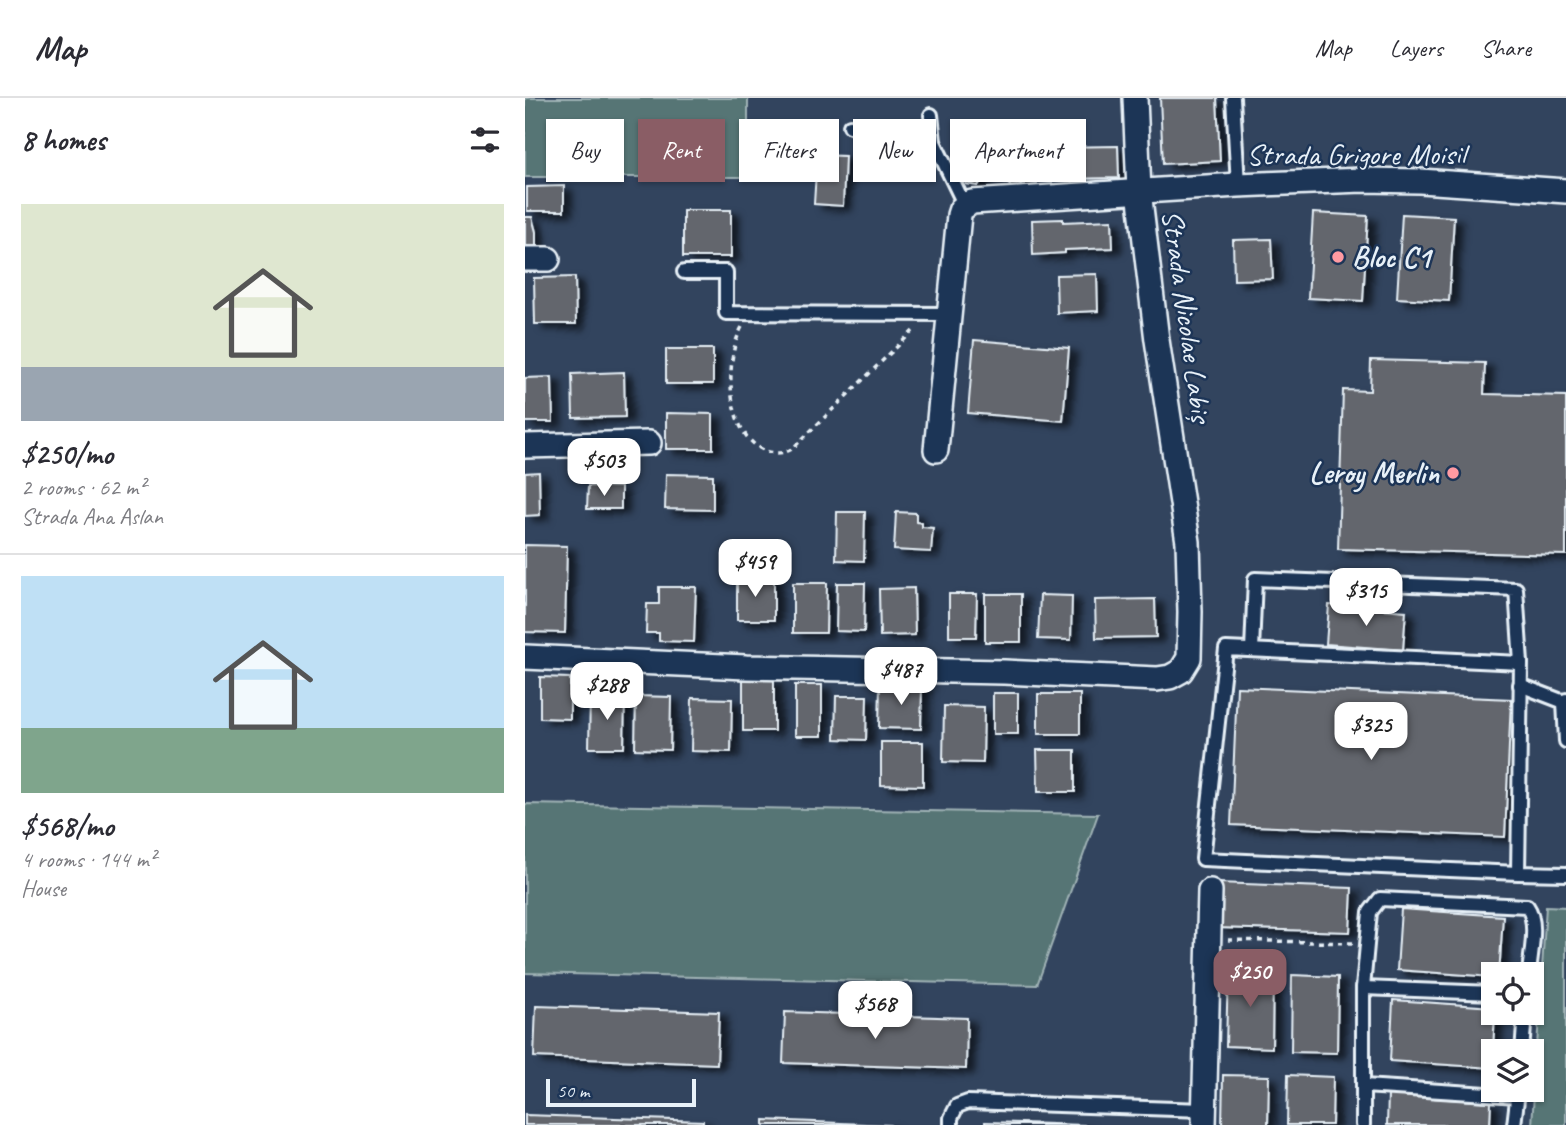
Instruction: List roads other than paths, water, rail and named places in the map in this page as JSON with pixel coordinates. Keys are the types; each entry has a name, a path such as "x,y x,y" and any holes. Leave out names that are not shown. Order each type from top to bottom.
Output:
{"street":[{"name":"Strada Nicolae Labiș","path":"525,657 746,667 1004,672 1157,679 1170,677 1181,671 1189,658 1191,612 1188,541 1157,340 1139,191 1135,98"},
{"name":"Strada Grigore Moisil","path":"965,206 980,200 1363,180 1566,191"},
{"path":"936,450 940,314 959,215 965,206"},
{"path":"525,446 649,443"},
{"path":"1204,1117 1210,891"}],"lane":[{"path":"1233,98 1238,185"},
{"path":"930,115 931,119"},
{"path":"936,146 965,206"},
{"path":"684,272 726,272 726,313 940,314"},
{"path":"1252,650 1255,579 1516,589 1521,663 1518,873"},
{"path":"1521,663 1226,649 1203,859 1566,874"},
{"path":"1520,685 1565,701 1566,741"},
{"path":"1363,1125 1363,988 1370,912 1380,899 1527,906 1532,922 1530,962"},
{"path":"1363,988 1481,993"},
{"path":"1364,1086 1481,1091"},
{"path":"951,1125 951,1118 957,1106 968,1102 1204,1117"},
{"path":"1514,1125 1517,1102"}],"place":[{"name":"Bloc C1","path":"1338,257"},
{"name":"Leroy Merlin","path":"1453,473"}]}
